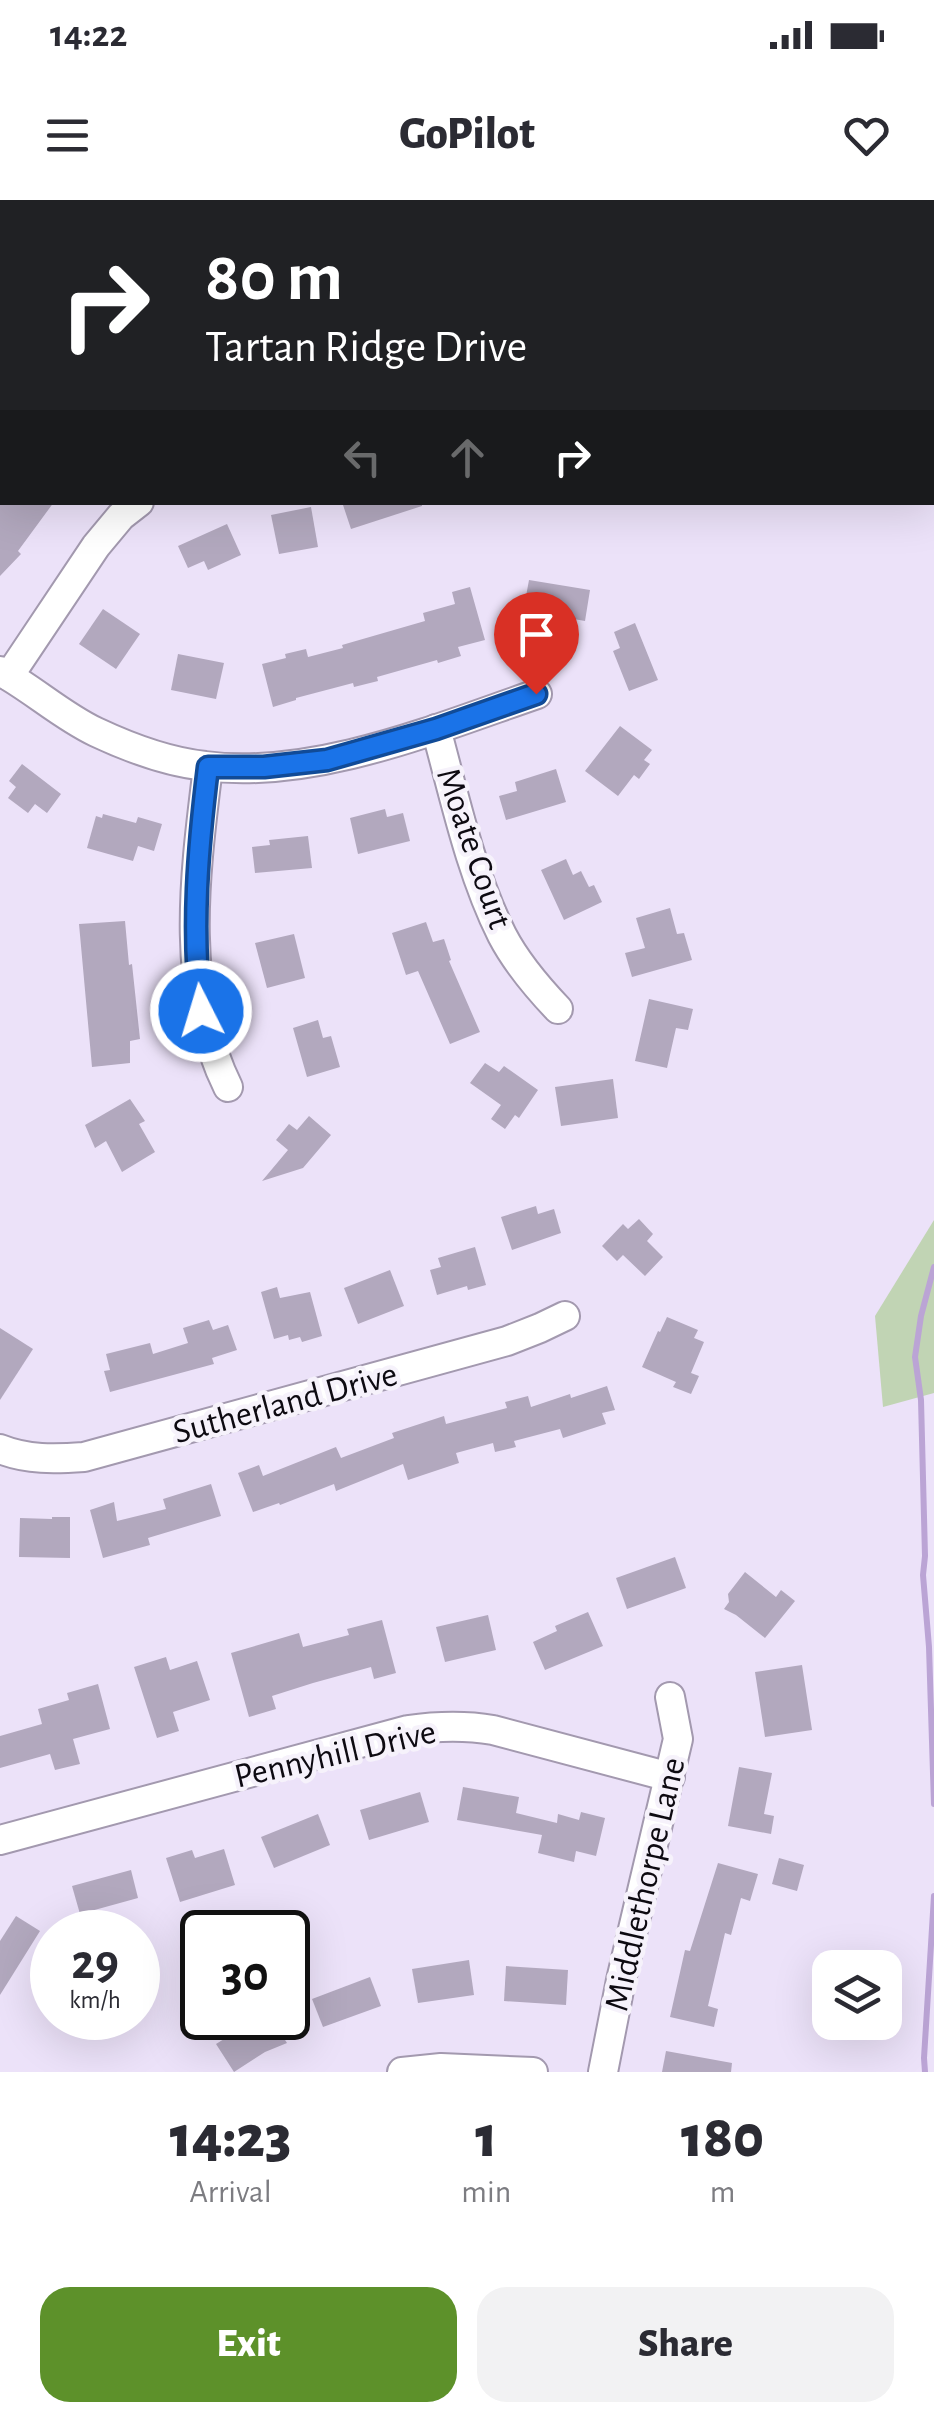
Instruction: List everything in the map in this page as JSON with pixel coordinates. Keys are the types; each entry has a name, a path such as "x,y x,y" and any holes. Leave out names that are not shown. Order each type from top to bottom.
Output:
{"street":[{"path":"135,505 96,546 4,673 92,730 172,761 208,767 264,767 312,762 436,729 536,694"},
{"name":"Moate Court","path":"436,729 476,874 503,938 558,1009"},
{"path":"208,767 195,912 197,979 208,1038 228,1088"},
{"name":"Sutherland Drive","path":"0,1449 30,1457 84,1457 506,1341 565,1316"},
{"name":"Middlethorpe Lane","path":"603,2072 678,1740 670,1697"},
{"name":"Pennyhill Drive","path":"0,1840 408,1730 438,1726 493,1730 670,1777"},
{"path":"402,2072 440,2068 533,2072"}],"green space":[{"path":"934,1220 934,1393 883,1407 875,1316"}],"building":[{"path":"0,505 52,505 18,551 21,554 0,576"},
{"path":"343,505 422,505 422,506 351,529"},
{"path":"311,507 318,547 279,554 271,515"},
{"path":"227,524 241,555 208,570 204,561 188,568 178,546"},
{"path":"529,580 590,590 585,621 524,607"},
{"path":"470,587 485,640 458,647 461,656 273,707 262,664 306,649 308,657 343,648 342,645 425,621 423,613 455,604 452,592"},
{"path":"103,609 140,634 116,669 79,644"},
{"path":"635,623 658,680 629,691 613,651 620,648 614,632"},
{"path":"178,654 224,663 216,699 171,690"},
{"path":"620,726 652,750 644,760 650,764 639,779 634,775 618,796 585,771"},
{"path":"22,764 61,794 47,813 35,804 28,813 8,798 16,787 9,781"},
{"path":"556,769 566,802 506,820 499,796 517,791 515,782"},
{"path":"385,809 387,817 403,813 410,841 358,854 350,818"},
{"path":"103,814 136,823 138,817 162,824 154,851 138,846 133,861 87,848 96,816 102,818"},
{"path":"308,836 312,868 255,873 252,847 270,845 269,840"},
{"path":"566,859 573,875 581,871 602,902 564,920 541,870"},
{"path":"670,908 677,934 684,933 692,960 632,977 625,953 645,948 636,918"},
{"path":"125,921 140,1039 130,1041 130,1063 92,1067 79,924"},
{"path":"426,922 433,942 444,939 449,961 480,1032 450,1044 418,971 406,975 392,933"},
{"path":"294,934 305,978 267,988 255,943"},
{"path":"649,999 693,1009 688,1030 676,1028 667,1068 635,1061"},
{"path":"318,1020 323,1038 331,1036 340,1067 307,1077 293,1028"},
{"path":"485,1063 499,1072 504,1066 538,1090 519,1118 515,1115 505,1129 491,1119 501,1105 470,1083"},
{"path":"613,1079 618,1118 561,1126 555,1087"},
{"path":"130,1099 145,1121 139,1124 155,1152 122,1172 106,1141 95,1148 85,1125"},
{"path":"309,1116 331,1135 303,1168 262,1181 288,1150 276,1140 289,1124 297,1130"},
{"path":"536,1206 538,1214 554,1209 561,1233 512,1250 501,1217"},
{"path":"639,1219 653,1234 647,1241 663,1257 645,1276 623,1255 617,1261 602,1246 623,1224 628,1229"},
{"path":"475,1247 486,1285 437,1295 430,1270 441,1267 438,1258"},
{"path":"390,1270 404,1306 358,1324 344,1288"},
{"path":"277,1287 280,1298 310,1292 322,1336 302,1342 300,1337 289,1340 288,1335 274,1339 261,1292"},
{"path":"667,1317 698,1330 694,1338 704,1342 691,1373 699,1376 691,1394 673,1387 676,1382 642,1367"},
{"path":"209,1320 213,1330 228,1325 237,1350 212,1358 214,1364 110,1392 104,1371 110,1370 106,1354 150,1343 153,1354 188,1343 183,1328"},
{"path":"0,1328 33,1349 0,1400"},
{"path":"607,1386 615,1410 602,1413 606,1424 563,1438 560,1429 514,1441 516,1447 495,1452 493,1443 456,1453 459,1463 408,1480 403,1464 336,1491 334,1484 253,1512 238,1473 259,1465 263,1476 336,1447 341,1458 394,1438 392,1433 444,1416 446,1424 507,1408 505,1402 528,1396 531,1407"},
{"path":"211,1484 221,1516 148,1538 150,1545 103,1558 90,1510 114,1502 117,1521 166,1509 163,1499"},
{"path":"70,1517 70,1558 19,1557 20,1518"},
{"path":"675,1557 686,1588 627,1609 616,1578"},
{"path":"745,1572 776,1597 781,1590 795,1601 765,1638 724,1609 729,1602 728,1594"},
{"path":"588,1612 603,1646 545,1670 533,1642 557,1631 555,1626"},
{"path":"488,1615 496,1650 445,1662 436,1627"},
{"path":"382,1620 396,1673 374,1679 371,1667 313,1683 272,1696 276,1709 249,1717 231,1653 299,1633 303,1647 349,1635 347,1629"},
{"path":"166,1657 170,1670 197,1661 210,1700 173,1712 179,1731 157,1738 134,1667"},
{"path":"802,1665 812,1730 765,1737 755,1672"},
{"path":"98,1684 110,1729 73,1739 80,1764 55,1770 50,1754 0,1768 0,1736 42,1724 38,1709 69,1700 67,1693"},
{"path":"739,1767 772,1773 764,1814 774,1816 771,1834 728,1826"},
{"path":"463,1787 519,1797 516,1813 557,1823 558,1814 579,1820 581,1812 605,1818 596,1856 576,1851 574,1862 538,1853 542,1835 457,1820"},
{"path":"420,1792 429,1822 369,1840 360,1810"},
{"path":"318,1814 330,1845 274,1868 261,1837"},
{"path":"224,1849 235,1885 180,1902 166,1858 192,1850 195,1858"},
{"path":"779,1858 804,1865 797,1891 772,1884"},
{"path":"718,1863 758,1874 750,1901 741,1898 731,1935 725,1933 708,2006 718,2009 714,2027 670,2017 685,1950 690,1951"},
{"path":"131,1870 138,1898 94,1910 79,1910 72,1886"},
{"path":"16,1916 30,1925 30,1947 0,1995 0,1941"},
{"path":"469,1960 474,1995 418,2003 412,1969"},
{"path":"506,1966 568,1970 566,2005 504,2001"},
{"path":"370,1977 381,2006 323,2027 312,1999"},
{"path":"222,2040 287,2043 234,2072 216,2044"},
{"path":"666,2051 732,2063 731,2072 662,2072"}],"waterway":[{"path":"934,1267 915,1357 921,1400 923,1575 934,1804"},
{"path":"925,2072 934,1896"}],"route":[{"path":"201,1011 195,912 208,767 264,767 327,760 436,729 536,694"}]}
